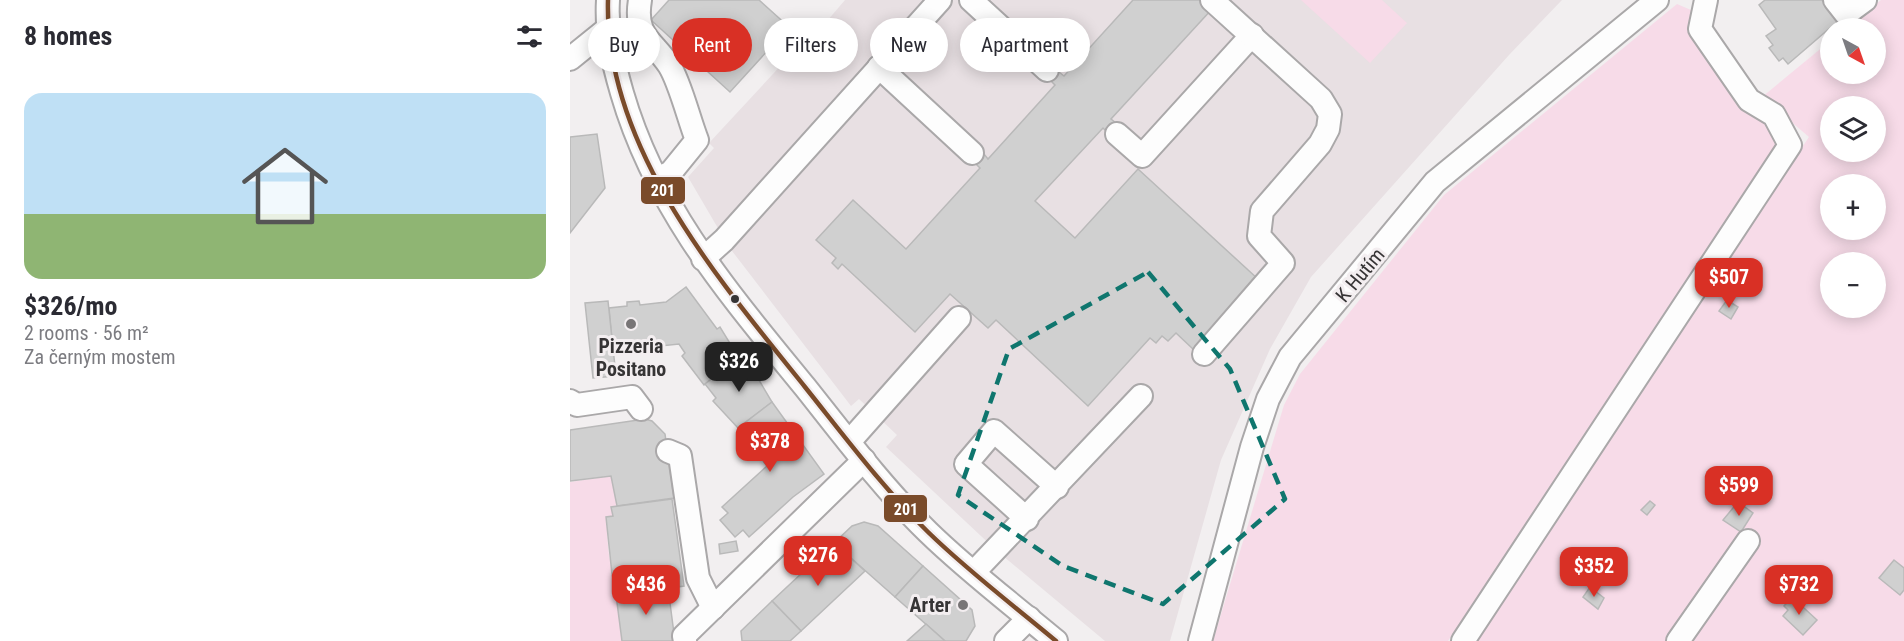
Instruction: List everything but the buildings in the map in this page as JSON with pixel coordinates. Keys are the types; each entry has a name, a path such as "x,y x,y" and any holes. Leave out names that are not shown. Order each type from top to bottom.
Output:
{"street":[{"path":"607,18 608,0"},
{"path":"640,0 640,28 651,47 669,66 697,140 671,172 655,180"},
{"path":"924,18 940,0"},
{"path":"970,0 990,18"},
{"path":"1204,354 1282,263 1259,236 1262,211 1320,144 1328,129 1330,114 1321,99 1212,0"},
{"name":"K Hutím","path":"1200,641 1252,447 1268,399 1290,357 1435,182 1657,0"},
{"path":"1463,641 1790,145 1774,115 1749,100 1700,29 1706,0"},
{"path":"1835,0 1846,14 1865,0"},
{"path":"1117,134 1142,156 1252,36"},
{"path":"570,59 588,44"},
{"path":"617,72 627,111 655,180 672,212 703,259 849,442 928,532 1056,641"},
{"path":"703,259 732,231 875,72"},
{"path":"884,72 972,153"},
{"path":"849,442 959,318"},
{"path":"974,572 1027,519 1141,396"},
{"path":"570,401 577,405 632,397 641,409"},
{"path":"1027,519 966,464 994,431 1057,487"},
{"path":"668,451 680,456 698,578 713,608"},
{"path":"685,641 684,636 864,460"},
{"path":"1678,641 1748,541"},
{"path":"1006,641 1029,618"}],"highlighted area":[{"path":"1148,272 1230,369 1285,499 1163,604 1063,566 958,495 1009,349"}],"shaded area":[{"path":"845,0 1562,0 1509,55 1311,277 1270,349 1221,460 1170,641 1105,641 997,551 886,447 897,435 859,399 851,406 729,247 688,177 714,148 709,143 775,72 858,72 858,18 830,18"},
{"path":"1301,0 1382,0 1407,23 1370,63"},
{"path":"1881,0 1904,0 1904,641 1471,641 1809,137 1762,97 1820,49 1820,84 1886,84 1886,18 1858,18"},
{"path":"1677,4 1691,10 1692,37 1739,108 1770,125 1777,144 1448,641 1213,641 1284,405 1300,374 1444,195"},
{"path":"611,476 617,506 611,507 613,516 606,518 610,561 622,585 622,641 570,641 570,482"}],"transit line":[{"name":"201","path":"608,0 612,54 625,107 646,159 673,208 704,256 737,302 895,498 959,560 1056,641"}],"place":[{"name":"Pizzeria Positano","path":"631,324"},
{"name":"Arter","path":"963,605"}]}
